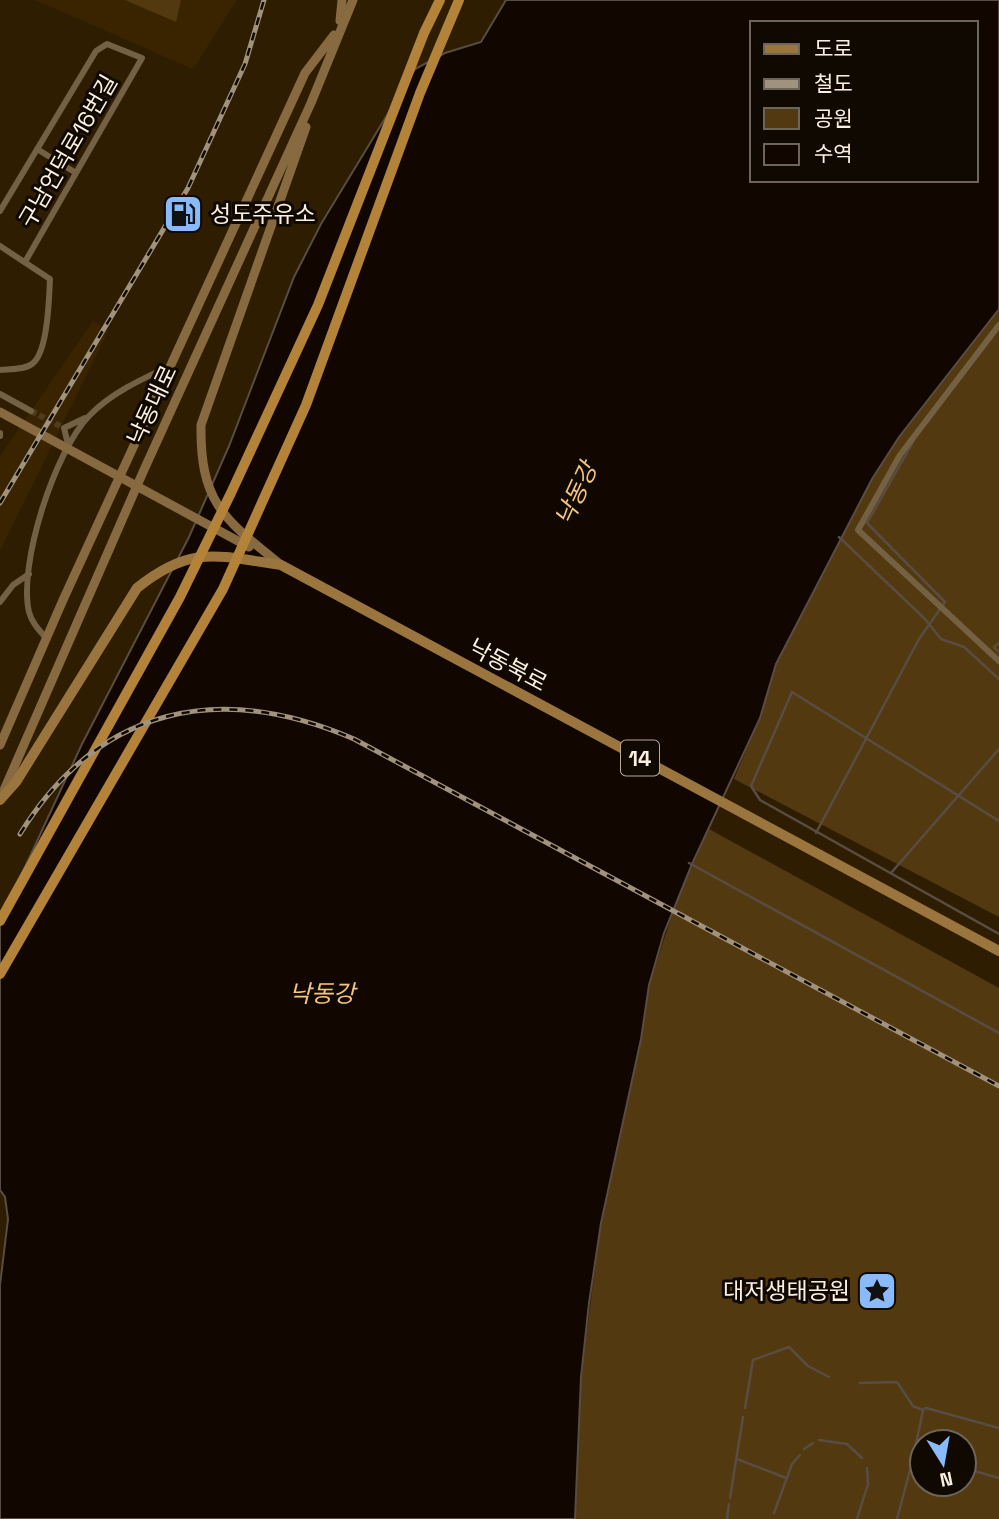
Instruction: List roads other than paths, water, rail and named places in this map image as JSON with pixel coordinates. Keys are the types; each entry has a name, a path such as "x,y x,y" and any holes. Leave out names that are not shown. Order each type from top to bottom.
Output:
{"highway":[{"path":"0,920 180,597 231,493 318,305 424,33 440,0"},
{"path":"0,974 223,589 306,405 420,93 459,0"}],"main road":[{"path":"339,28 342,0"},
{"name":"낙동대로","path":"0,799 143,472 311,103 339,28 353,0"},
{"name":"낙동대로","path":"0,746 305,73 339,28"},
{"name":"14","path":"281,565 229,524 206,486 200,456 201,425 339,28"},
{"name":"낙동북로","path":"0,412 999,951"},
{"name":"14","path":"0,799 16,782 137,587 158,571 200,555 281,565"}],"street":[{"name":"구남언덕로16번길","path":"25,262 142,58 114,46 102,46 37,149"},
{"path":"0,211 37,149 76,173"},
{"path":"0,246 50,279 43,343 31,365 0,370"},
{"path":"999,325 900,455 858,530 999,661"},
{"path":"68,444 64,428 89,416 130,385 170,366"},
{"path":"0,394 31,411"},
{"path":"47,638 33,623 29,612 29,574 41,512 68,444 89,416"},
{"path":"0,602 13,585 29,574"}],"water":[{"name":"낙동강","path":"506,0 999,0 999,309 899,437 872,479 776,664 760,718 692,864 664,933 649,985 641,1039 601,1223 581,1377 575,1519 0,1519 0,1285 8,1219 5,1197 0,1190 0,921 82,744 189,537 229,446 294,277 321,224 415,69 445,53 481,42"}],"waterway":[{"path":"816,833 919,639 945,602 867,523 913,442"},
{"path":"839,537 925,619 941,639 964,647 999,679"},
{"path":"999,643 994,647 999,652"},
{"path":"999,821 792,692 751,786 760,800 999,934"},
{"path":"891,873 999,749"},
{"path":"689,863 999,1033"},
{"path":"745,1408 753,1360 789,1347 808,1366 829,1377"},
{"path":"860,1383 897,1382 913,1406 923,1410"},
{"path":"919,1428 923,1410 926,1408 999,1428"},
{"path":"730,1498 743,1417"},
{"path":"819,1440 847,1444 862,1458"},
{"path":"804,1449 813,1443"},
{"path":"774,1513 792,1464 800,1455"},
{"path":"737,1459 786,1478"},
{"path":"857,1519 868,1484 867,1468"},
{"path":"978,1472 999,1478"},
{"path":"897,1519 908,1478"},
{"path":"727,1519 729,1504"}],"tunnel":[{"path":"31,411 64,428"}],"railway":[{"path":"0,503 188,188 245,64 264,0"},
{"path":"20,834 51,791 87,757 125,732 166,717 210,710 256,711 304,721 354,739 999,1086"}],"place":[{"name":"성도주유소","path":"183,214"},
{"name":"대저생태공원","path":"877,1291"}]}
